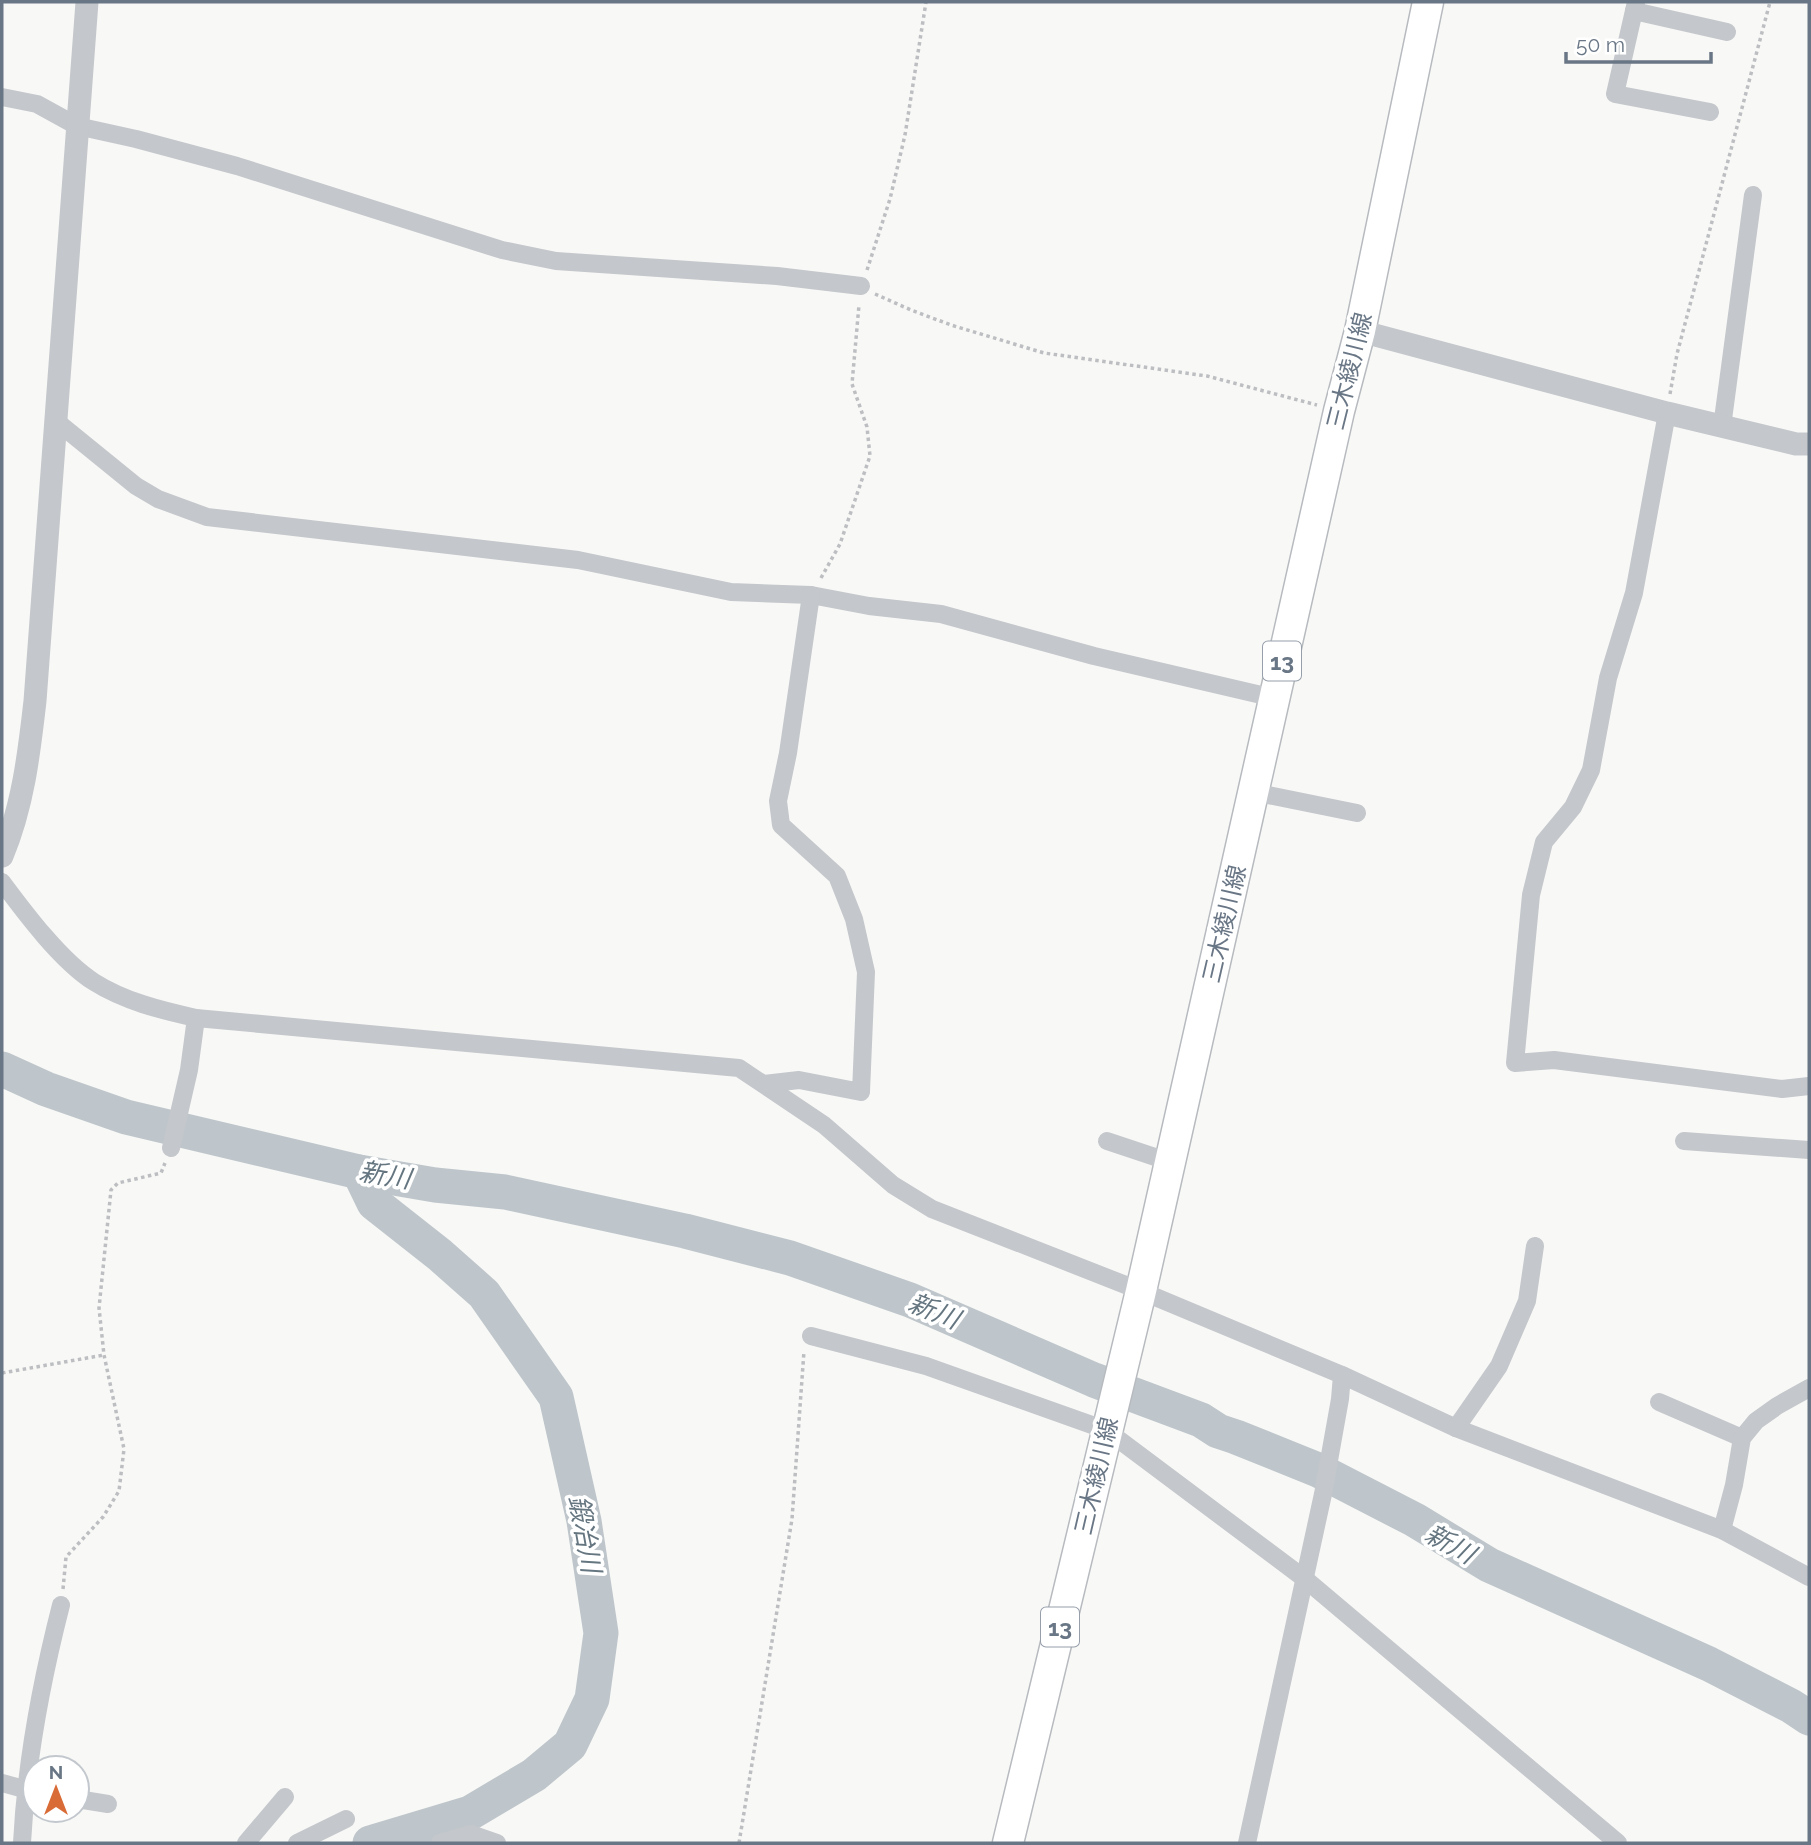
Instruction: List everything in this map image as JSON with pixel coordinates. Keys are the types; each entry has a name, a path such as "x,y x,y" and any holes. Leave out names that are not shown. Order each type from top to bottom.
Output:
{"main road":[{"name":"三木綾川線","path":"1008,1843 1141,1291 1339,411 1360,331 1428,2"}],"street":[{"path":"2,856 12,832 27,770 35,701 87,2"},
{"path":"1710,112 1615,94 1635,6 1727,32"},
{"path":"2,97 37,104 77,125 237,166 502,250 556,261 777,276 861,286"},
{"path":"1722,427 1753,195"},
{"path":"1360,331 1722,427 1809,444"},
{"path":"1667,413 1634,593 1608,678 1591,770 1573,807 1544,842 1535,882 1515,1063 1554,1060 1783,1088 1809,1086"},
{"path":"56,421 136,486 158,499 207,517 578,560 732,592 811,595 869,606 941,614 1094,656 1274,698"},
{"path":"764,1084 800,1080 861,1092 866,972 854,919 837,876 781,825 778,801 788,753 811,595"},
{"path":"1253,792 1357,813"},
{"path":"2,881 71,963 93,981 122,997 158,1009 196,1018 739,1068 824,1125 892,1185 932,1209 1141,1291 1342,1375 1456,1428 1722,1530 1809,1577"},
{"path":"171,1149 189,1070 196,1018"},
{"path":"1107,1141 1170,1162"},
{"path":"1684,1141 1809,1150"},
{"path":"1456,1428 1499,1366 1527,1301 1535,1246"},
{"path":"811,1336 926,1366 1109,1421 1305,1578 1618,1843"},
{"path":"1247,1843 1323,1494 1342,1375"},
{"path":"1722,1530 1734,1485 1742,1438 1756,1422 1777,1406 1809,1388"},
{"path":"1658,1402 1742,1438"},
{"path":"35,1754 49,1651 61,1605"},
{"path":"2,1783 21,1788"},
{"path":"246,1843 285,1797"},
{"path":"91,1801 108,1804"},
{"path":"297,1843 346,1819"},
{"path":"22,1843 25,1824"},
{"path":"440,1843 471,1834 498,1843"}],"path":[{"path":"811,595 840,544 870,457 867,427 852,384 861,286 890,199 899,161 926,2"},
{"path":"1667,413 1677,355 1770,2"},
{"path":"861,286 931,318 1044,353 1207,376 1339,411"},
{"path":"61,1605 66,1558 103,1517 119,1491 124,1449 104,1355 99,1308 111,1190 118,1184 161,1173 171,1149"},
{"path":"739,1843 792,1519 804,1349 811,1336"},
{"path":"2,1373 104,1355"}],"waterway":[{"name":"新川","path":"2,1069 46,1089 126,1117 359,1172 435,1185 505,1192 685,1231 790,1258 910,1300 1094,1380 1201,1420 1218,1431 1318,1470 1415,1520 1489,1565 1709,1664 1809,1718"},
{"name":"鍛冶川","path":"359,1172 374,1203 484,1294 556,1397 584,1521 601,1633 592,1699 570,1745 534,1775 470,1813 370,1843"}]}
